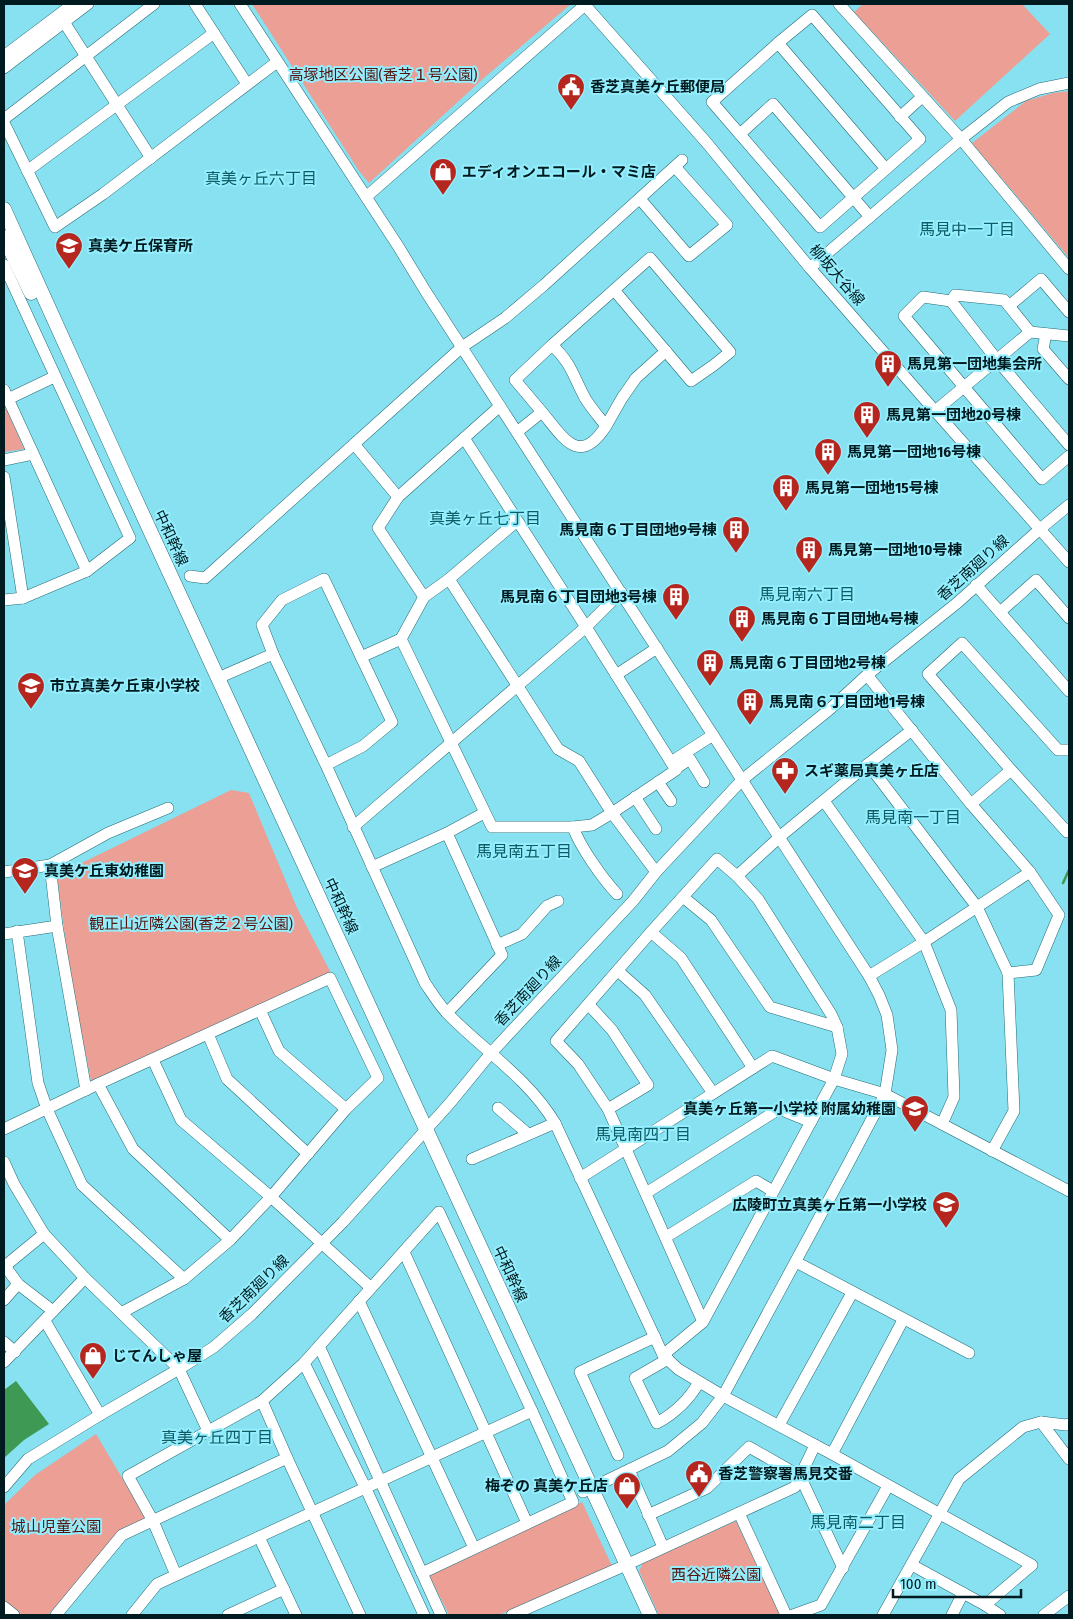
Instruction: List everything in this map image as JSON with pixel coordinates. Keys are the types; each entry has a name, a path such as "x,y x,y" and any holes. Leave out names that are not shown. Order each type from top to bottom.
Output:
{"main road":[{"name":"中和幹線","path":"4,209 41,294 218,678 622,1567 640,1615"},
{"name":"中和幹線","path":"4,237 423,1132"},
{"name":"中和幹線","path":"622,1567 650,1615"}],"street":[{"path":"4,56 73,4"},
{"path":"4,68 88,4"},
{"path":"154,4 4,121 26,171 55,228 277,62"},
{"path":"195,4 247,84"},
{"path":"240,4 869,976 887,1015 892,1050 885,1094 723,1396 702,1423 668,1451 587,1490"},
{"path":"366,197 585,4"},
{"name":"柳坂大谷線","path":"585,4 706,142 810,268 1069,562"},
{"path":"839,4 961,139 1069,269"},
{"path":"812,15 900,117 920,139 820,227 712,102 812,15"},
{"path":"64,22 151,158"},
{"path":"26,171 214,33"},
{"path":"778,43 886,169"},
{"path":"810,268 961,139 1008,102 1038,88 1069,83"},
{"path":"900,117 922,97"},
{"path":"740,134 773,104 870,218"},
{"path":"190,576 205,578 462,347 504,318 531,296 679,164 727,225 689,256 640,199"},
{"path":"614,290 666,351 691,381 730,352 650,258 552,345 515,380 567,442 576,447 588,446 602,433 636,378 666,351"},
{"path":"4,265 54,377 130,538 87,571 24,598 4,600"},
{"path":"1009,306 1041,279 1069,312"},
{"path":"951,302 955,296 1004,300 1030,332 1069,336"},
{"path":"1069,445 951,302 923,298 904,316 1042,479 1069,456"},
{"path":"935,411 1030,332"},
{"path":"1046,334 1043,349 1069,379"},
{"path":"552,345 572,369 591,407 606,426"},
{"path":"54,377 6,395 87,571"},
{"path":"424,597 378,528 398,497 500,406"},
{"path":"517,432 542,412"},
{"path":"401,639 492,827 573,828 592,825 676,770 464,438"},
{"path":"354,444 398,497"},
{"path":"4,460 33,454"},
{"path":"4,477 24,598"},
{"name":"香芝南廻り線","path":"4,1487 28,1459 214,1347 252,1314 343,1222 450,1103 491,1053 633,901 656,872 742,780 867,675 957,603 1069,505"},
{"path":"360,657 401,639 424,597 449,579 517,521"},
{"path":"326,764 363,746 392,722 324,579 282,600 262,625 273,654 326,764 425,983 447,1013 531,1091 547,1110 555,1123 665,1357 678,1369 723,1396 832,1454 1032,1566 985,1605"},
{"path":"449,579 558,749 578,761 612,813 656,872"},
{"path":"1000,612 1036,580 1069,618"},
{"path":"976,585 1069,692"},
{"path":"353,827 586,627 621,592"},
{"path":"1069,750 1058,750 962,643 928,674 1010,770 1068,832 1069,830"},
{"path":"616,675 657,648"},
{"path":"218,678 273,654"},
{"path":"867,675 971,804 1030,872 1059,915 1036,970 1008,973"},
{"path":"737,876 824,800 912,730"},
{"path":"673,765 713,735"},
{"path":"673,765 690,760 704,782"},
{"path":"868,764 977,907 1008,973 1014,1111 992,1151"},
{"path":"971,804 1010,770"},
{"path":"658,782 670,801"},
{"path":"635,798 656,829"},
{"path":"824,800 924,942 951,1010 954,1097 942,1124"},
{"path":"4,872 50,865 108,833 168,808"},
{"path":"372,867 447,833 484,813"},
{"path":"573,828 598,871 617,894"},
{"path":"447,833 502,955 447,1013"},
{"path":"699,1382 693,1394 681,1406 669,1417 656,1423 635,1378 665,1357 703,1322 834,1078 842,1054 837,1027 831,1014 758,900 737,876 717,859 556,1041 578,1064 608,1109 703,1322"},
{"path":"50,865 57,926 86,1090"},
{"path":"869,976 1030,872"},
{"path":"683,897 710,920 770,1006 837,1027"},
{"path":"497,945 522,934 547,906 558,901"},
{"path":"4,934 57,926"},
{"path":"17,931 38,1083 47,1109 82,1185 184,1279"},
{"path":"651,932 681,958 753,1068"},
{"path":"618,970 645,995 713,1093"},
{"path":"4,1129 330,978 378,1078 346,1109 271,1197 230,1240 184,1279 121,1314"},
{"path":"589,1005 612,1030 648,1085 608,1109"},
{"path":"260,1010 279,1051 346,1109"},
{"path":"208,1034 228,1079 308,1154"},
{"path":"580,1178 772,1056 885,1094 1069,1191"},
{"path":"153,1060 182,1120 271,1197 371,1288"},
{"path":"98,1084 134,1149 230,1240"},
{"path":"498,1108 528,1134"},
{"path":"646,1192 779,1109 811,1122"},
{"path":"472,1159 555,1123"},
{"path":"4,1162 14,1184 44,1234 121,1314 180,1369 208,1431"},
{"path":"666,1237 756,1181 773,1191"},
{"path":"176,1575 153,1521 128,1476 262,1402 304,1364 439,1212 532,1411 572,1502 422,1573"},
{"path":"44,1234 4,1265 18,1284 53,1311"},
{"path":"404,1252 527,1523"},
{"path":"796,1262 903,1320 969,1353"},
{"path":"4,1362 85,1278"},
{"path":"4,1300 18,1284"},
{"path":"779,1425 852,1293"},
{"path":"359,1301 474,1548"},
{"path":"832,1454 903,1320"},
{"path":"45,1321 100,1415"},
{"path":"618,1455 580,1372 655,1337"},
{"path":"4,1342 15,1352"},
{"path":"319,1346 441,1615"},
{"path":"304,1364 366,1489 424,1615"},
{"path":"262,1402 360,1615"},
{"path":"132,1615 157,1584 532,1411"},
{"path":"883,1615 959,1479 1022,1427 1041,1422 1069,1424"},
{"path":"1041,1422 1069,1459"},
{"path":"512,1615 622,1567 795,1486 815,1445"},
{"path":"648,1515 706,1488 749,1447 800,1476 843,1568"},
{"path":"56,1615 122,1535 287,1458"},
{"path":"629,1470 663,1547"},
{"path":"793,1615 821,1605 888,1486"},
{"path":"739,1513 786,1615"},
{"path":"259,1537 296,1615"},
{"path":"912,1565 1000,1615"},
{"path":"228,1615 284,1589"},
{"path":"952,1615 963,1593"},
{"path":"1044,1615 1069,1596"},
{"path":"4,1607 14,1615"}],"green space":[{"name":"高塚地区公園(香芝１号公園)","path":"252,4 571,4 485,77 369,183 359,171"},
{"path":"863,4 1022,4 1050,34 955,121 854,12"},
{"path":"1069,91 1069,258 972,143 1026,101 1053,93"},
{"path":"5,405 24,449 4,452"},
{"name":"観正山近隣公園(香芝２号公園)","path":"231,790 249,793 297,908 331,973 92,1085 70,976 57,875"},
{"name":"城山児童公園","path":"96,1434 147,1520 121,1532 48,1615 22,1615 4,1600 4,1505 35,1475"},
{"path":"582,1502 612,1566 499,1615 449,1615 429,1575"},
{"name":"西谷近隣公園","path":"736,1521 780,1615 659,1615 639,1571 643,1563"}],"shaded area":[{"path":"16,1381 49,1424 24,1440 4,1458 4,1390"}],"waterway":[{"path":"1063,883 1069,870"}],"place":[{"name":"香芝真美ケ丘郵便局","path":"571,111"},
{"name":"エディオンエコール・マミ店","path":"443,196"},
{"name":"真美ケ丘保育所","path":"69,270"},
{"name":"馬見第一団地集会所","path":"888,388"},
{"name":"馬見第一団地20号棟","path":"867,439"},
{"name":"馬見第一団地16号棟","path":"828,476"},
{"name":"馬見第一団地15号棟","path":"786,512"},
{"name":"馬見南６丁目団地9号棟","path":"736,554"},
{"name":"馬見第一団地10号棟","path":"809,574"},
{"name":"馬見南６丁目団地3号棟","path":"676,621"},
{"name":"馬見南６丁目団地4号棟","path":"742,643"},
{"name":"馬見南６丁目団地2号棟","path":"710,687"},
{"name":"市立真美ケ丘東小学校","path":"31,710"},
{"name":"馬見南６丁目団地1号棟","path":"750,726"},
{"name":"スギ薬局真美ヶ丘店","path":"785,795"},
{"name":"真美ケ丘東幼稚園","path":"25,895"},
{"name":"真美ヶ丘第一小学校 附属幼稚園","path":"915,1133"},
{"name":"広陵町立真美ヶ丘第一小学校","path":"946,1229"},
{"name":"じてんしゃ屋","path":"93,1380"},
{"name":"香芝警察署馬見交番","path":"699,1498"},
{"name":"梅ぞの 真美ケ丘店","path":"627,1510"}],"district":[{"name":"真美ヶ丘六丁目","path":"261,178"},
{"name":"馬見中一丁目","path":"967,229"},
{"name":"真美ヶ丘七丁目","path":"485,518"},
{"name":"馬見南六丁目","path":"807,594"},
{"name":"馬見南一丁目","path":"913,817"},
{"name":"馬見南五丁目","path":"524,851"},
{"name":"馬見南四丁目","path":"643,1134"},
{"name":"真美ヶ丘四丁目","path":"217,1437"},
{"name":"馬見南二丁目","path":"858,1522"}]}
